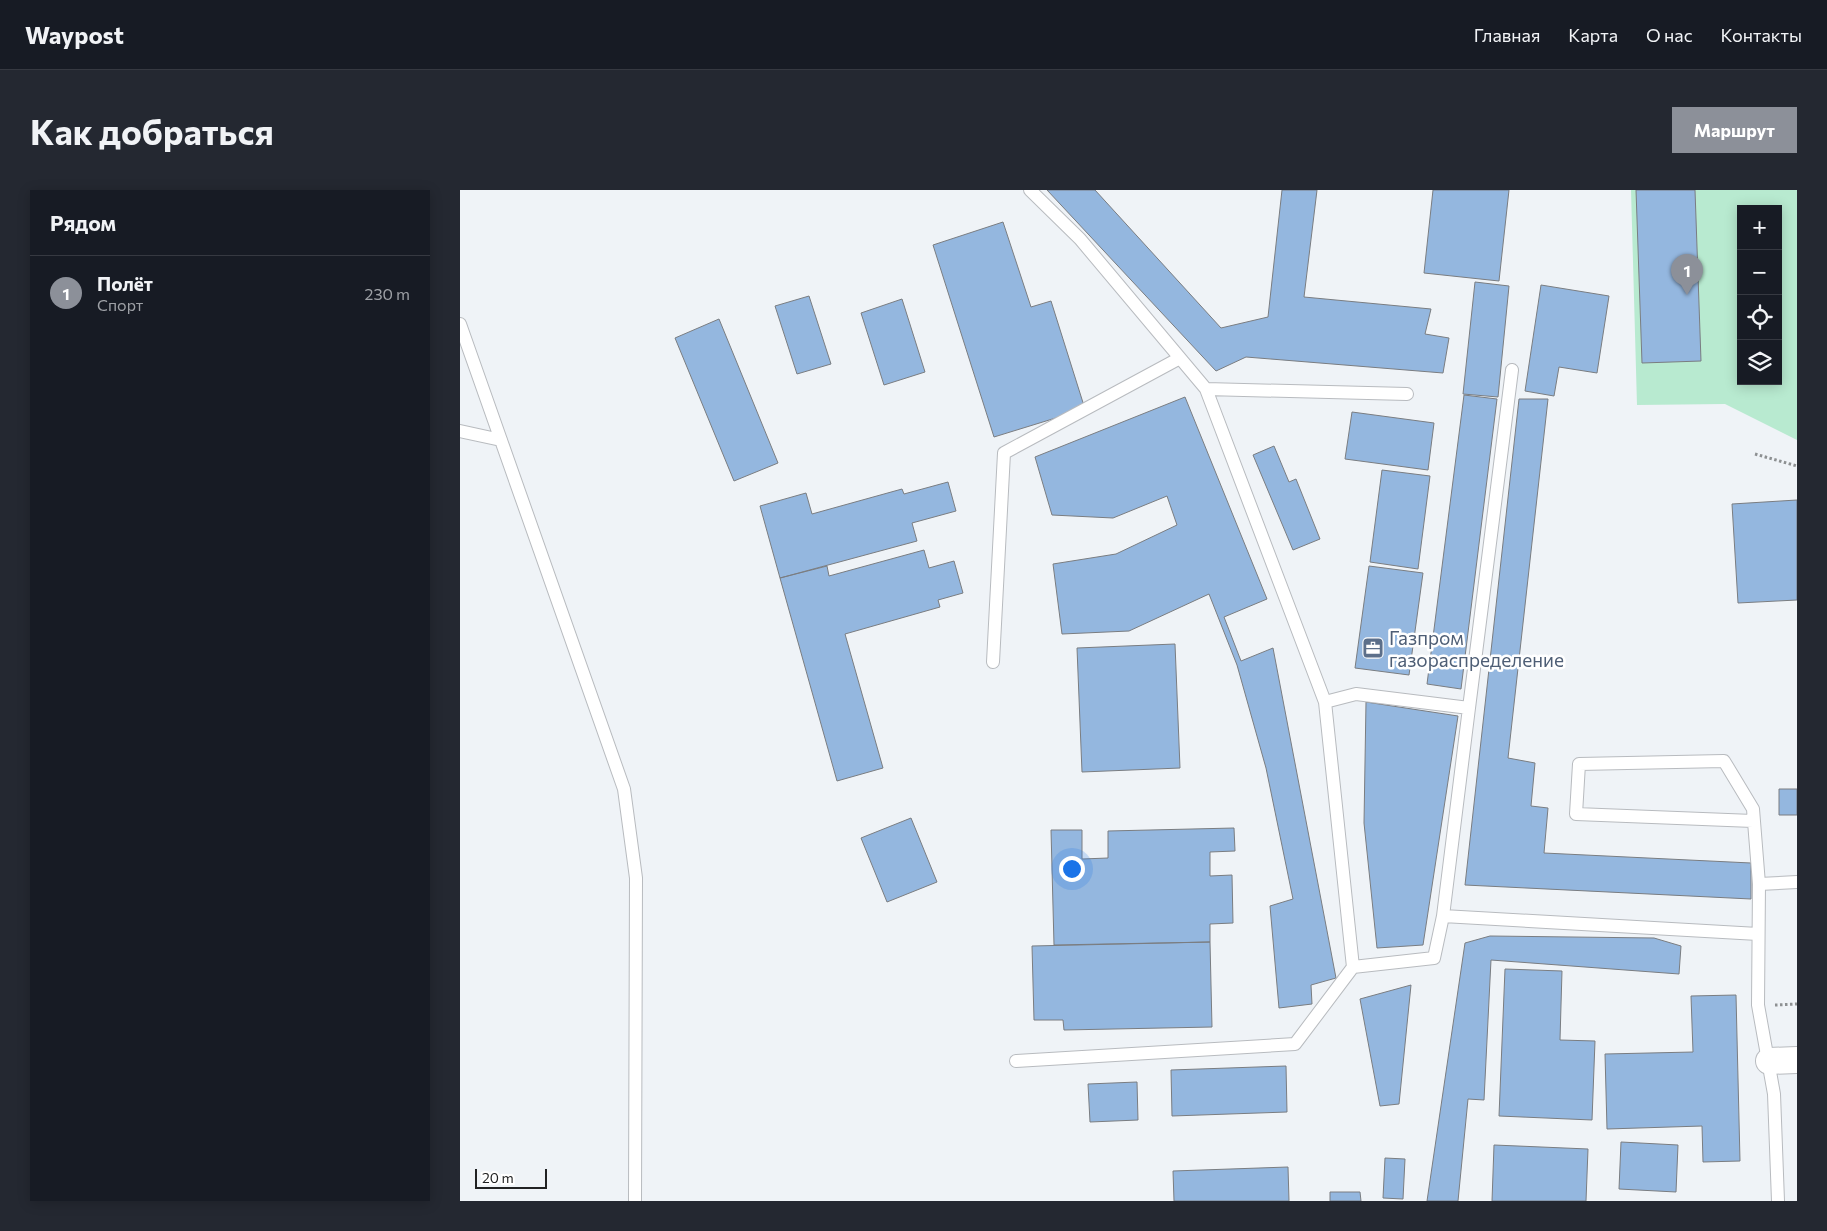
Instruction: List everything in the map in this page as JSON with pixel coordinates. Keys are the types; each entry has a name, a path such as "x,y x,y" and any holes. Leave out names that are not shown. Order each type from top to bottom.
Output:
{"street":[{"path":"1769,1061 1797,1060"}],"lane":[{"path":"1016,1061 1296,1044 1354,968 1325,702 1206,388 1080,239 1030,190"},
{"path":"460,324 624,789 636,878 635,1201"},
{"path":"993,662 1004,453 1180,358"},
{"path":"1354,968 1434,958 1443,916 1512,370"},
{"path":"1206,388 1407,394"},
{"path":"460,430 501,440"},
{"path":"1325,702 1356,694 1469,708"},
{"path":"1753,821 1576,814 1579,764 1724,761 1752,809 1759,884 1758,1005 1774,1094 1778,1201"},
{"path":"1759,884 1797,882"},
{"path":"1443,916 1758,934"}],"path":[{"path":"1755,454 1797,466"}],"green space":[{"path":"1631,190 1797,190 1797,440 1725,404 1637,405"}],"building":[{"path":"1047,190 1095,190 1221,328 1268,317 1282,190 1317,190 1304,297 1431,309 1425,334 1449,338 1443,373 1246,357 1216,371"},
{"path":"1433,190 1509,190 1499,281 1424,273"},
{"path":"1636,190 1695,190 1701,361 1642,363"},
{"path":"1003,222 1031,307 1051,301 1085,409 994,437 933,245"},
{"path":"1475,282 1509,286 1498,397 1463,394"},
{"path":"1541,285 1609,296 1597,373 1559,367 1554,396 1525,391"},
{"path":"809,296 831,364 797,374 775,306"},
{"path":"902,299 925,372 884,385 861,313"},
{"path":"719,319 778,463 734,481 675,338"},
{"path":"1464,395 1497,399 1461,689 1427,684"},
{"path":"1185,397 1267,599 1224,617 1241,661 1273,648 1336,978 1311,985 1312,1004 1279,1008 1270,906 1293,899 1266,768 1237,665 1209,594 1129,631 1062,634 1053,564 1116,554 1177,525 1167,496 1113,518 1052,515 1035,457"},
{"path":"1519,399 1548,399 1508,758 1535,763 1531,806 1548,808 1544,853 1751,863 1751,899 1465,885"},
{"path":"1352,412 1434,423 1428,470 1345,459"},
{"path":"1274,446 1289,482 1296,479 1320,539 1293,550 1253,455"},
{"path":"1382,470 1430,476 1418,569 1370,562"},
{"path":"948,482 956,511 912,523 917,541 780,578 760,506 806,493 812,514 902,489 904,494"},
{"path":"1797,500 1797,600 1738,603 1732,504"},
{"path":"924,550 929,568 954,561 963,593 938,600 940,607 845,634 883,768 837,781 780,578 827,566 829,576"},
{"path":"1369,566 1423,573 1409,675 1355,668"},
{"path":"1175,644 1180,768 1082,772 1077,648"},
{"path":"1366,702 1458,716 1423,945 1377,948 1364,823"},
{"path":"1779,789 1797,789 1797,815 1779,815"},
{"path":"911,818 937,882 887,902 861,838"},
{"path":"1234,828 1235,851 1210,852 1210,876 1232,875 1233,923 1210,924 1210,942 1054,945 1051,830 1082,830 1082,859 1108,858 1108,831"},
{"path":"1490,936 1654,938 1681,946 1679,974 1491,960 1484,1100 1468,1099 1458,1201 1427,1201 1465,943"},
{"path":"1210,942 1212,1027 1064,1030 1063,1020 1034,1020 1032,946"},
{"path":"1505,969 1562,971 1560,1040 1595,1041 1592,1120 1499,1116"},
{"path":"1411,985 1399,1104 1380,1106 1360,999"},
{"path":"1736,995 1740,1161 1703,1162 1702,1126 1607,1129 1605,1054 1693,1052 1691,996"},
{"path":"1286,1066 1287,1112 1172,1116 1171,1070"},
{"path":"1137,1082 1138,1120 1090,1122 1088,1084"},
{"path":"1621,1142 1678,1145 1676,1192 1619,1189"},
{"path":"1494,1145 1588,1149 1586,1201 1492,1201"},
{"path":"1385,1158 1405,1159 1403,1199 1383,1198"},
{"path":"1288,1167 1289,1201 1174,1201 1173,1171"},
{"path":"1330,1192 1360,1192 1361,1201 1330,1201"}],"place":[{"name":"Полёт","path":"1687,295"},
{"name":"Газпром газораспределение","path":"1373,648"}]}
